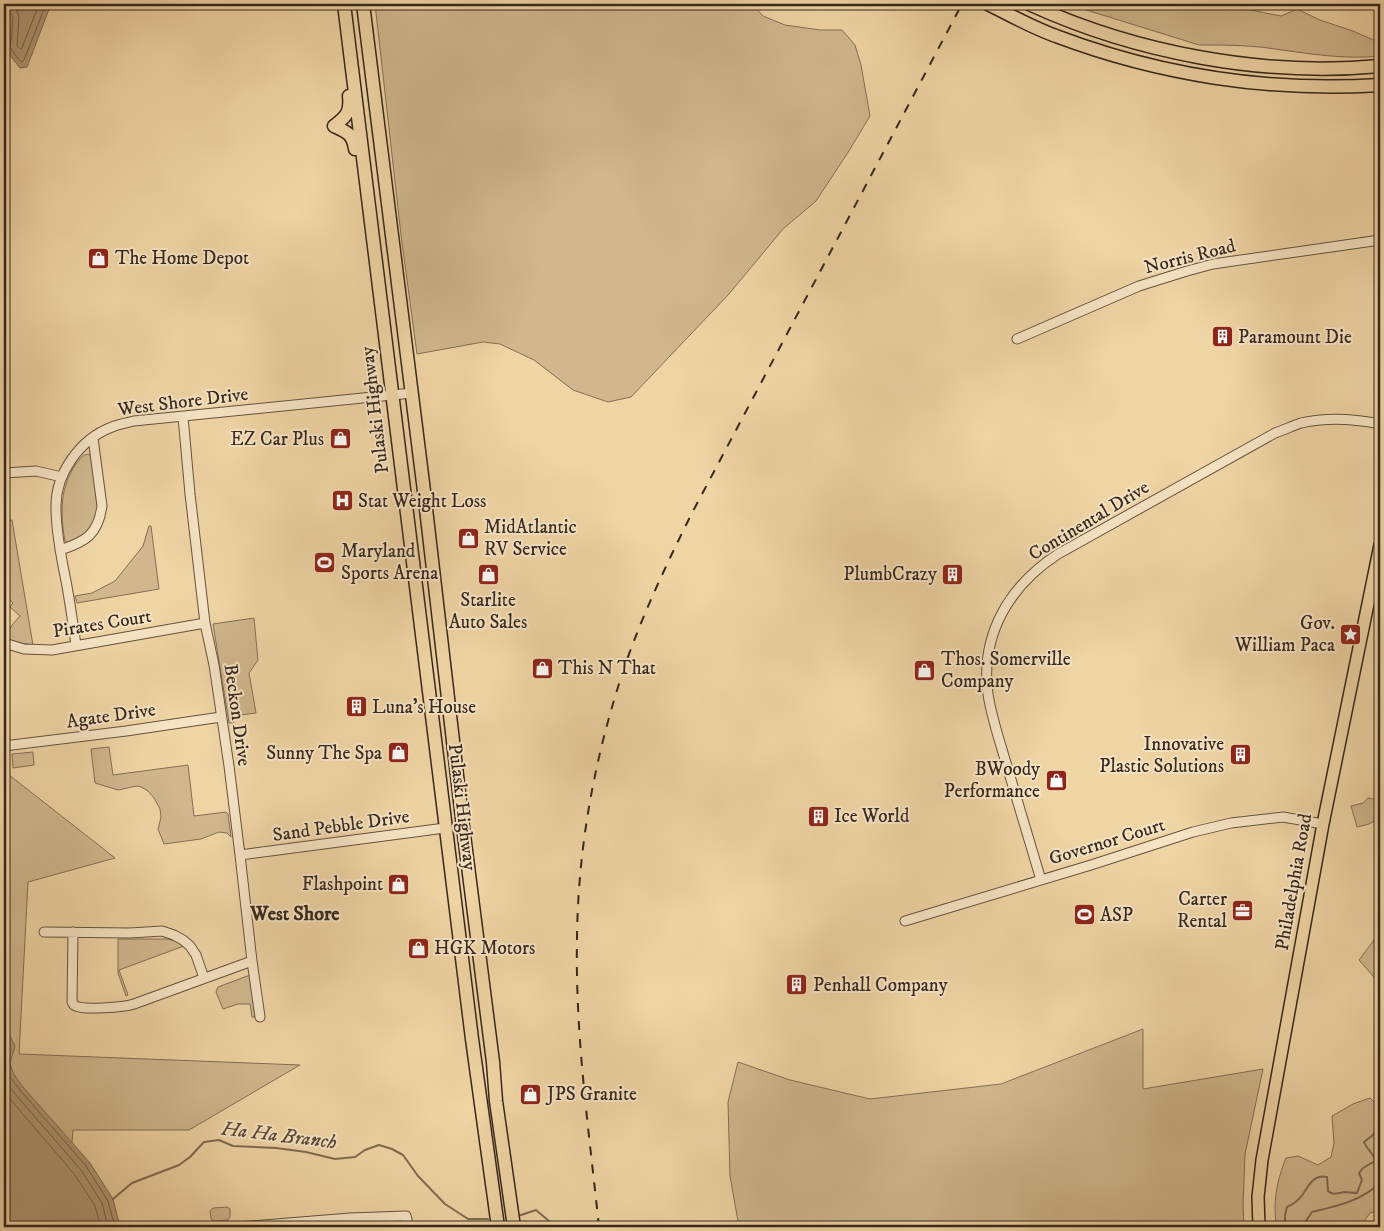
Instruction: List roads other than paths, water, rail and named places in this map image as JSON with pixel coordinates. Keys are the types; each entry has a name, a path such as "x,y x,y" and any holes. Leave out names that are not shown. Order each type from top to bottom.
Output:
{"highway":[{"name":"Pulaski Highway","path":"344,4 478,1094 498,1227"},
{"name":"Pulaski Highway","path":"363,4 412,393 463,827 493,1062 496,1101 514,1227"},
{"path":"988,4 1033,27 1083,46 1183,73 1240,82 1314,87 1380,85"},
{"path":"1029,4 1098,31 1190,55 1269,66 1312,68 1380,66"},
{"path":"346,29 343,47 350,105 349,112 342,121 334,126 351,135 354,141 359,182 366,189"}],"main road":[{"name":"Philadelphia Road","path":"1259,1227 1258,1197 1262,1160 1322,824 1380,545"}],"street":[{"name":"Norris Road","path":"1017,339 1130,290 1187,271 1213,264 1380,240"},
{"name":"West Shore Drive","path":"76,646 60,550 56,508 62,477 72,460 93,438 119,424 134,421 412,393"},
{"name":"Beckon Drive","path":"183,417 205,623 214,665 260,1018"},
{"name":"Continental Drive","path":"1041,880 995,728 988,694 988,658 993,635 1005,608 1014,594 1042,564 1058,554 1275,433 1299,424 1339,419 1380,424"},
{"path":"60,550 87,539 94,532 100,517 102,506 93,438"},
{"path":"4,473 36,471 62,477"},
{"name":"Pirates Court","path":"4,643 24,649 52,650 205,623"},
{"name":"Agate Drive","path":"4,746 126,731 221,716"},
{"name":"Governor Court","path":"905,921 1193,832 1231,823 1283,817 1322,824"},
{"name":"Sand Pebble Drive","path":"240,856 446,828"},
{"path":"44,932 130,933 162,931 174,935 190,946 196,955 204,978"},
{"path":"73,932 72,1002 73,1005 83,1008 126,1006 252,960"},
{"path":"237,1227 350,1218 406,1216 409,1227"}],"water":[{"path":"4,4 51,4 27,67 20,68 5,49 8,18 4,10"},
{"path":"4,1029 8,1032 15,1046 10,1063 13,1073 23,1087 90,1163 113,1199 120,1227 4,1227"}],"waterway":[{"name":"Ha Ha Branch","path":"1285,1227 1287,1207 1298,1200 1310,1184 1319,1177 1327,1177 1328,1191 1332,1193 1357,1193 1362,1180 1359,1173 1363,1168 1375,1161 1364,1142 1373,1135 1380,1125"},
{"name":"Ha Ha Branch","path":"113,1199 132,1183 179,1165 190,1157 204,1142 219,1140 233,1146 276,1148 306,1152 335,1159 355,1157 365,1150 379,1145 403,1155 418,1176 445,1204 468,1219 488,1219"},
{"path":"1308,1227 1306,1221 1312,1212 1357,1199 1380,1183"},
{"name":"Ha Ha Branch","path":"518,1216 536,1210 556,1227"}],"railway":[{"path":"599,1227 580,1047 577,974 578,902 585,830 591,794 618,688 643,618 692,513 962,4"}],"place":[{"name":"The Home Depot","path":"99,258"},
{"name":"Paramount Die","path":"1222,337"},
{"name":"EZ Car Plus","path":"340,439"},
{"name":"Stat Weight Loss","path":"342,501"},
{"name":"MidAtlantic RV Service","path":"468,538"},
{"name":"Maryland Sports Arena","path":"325,562"},
{"name":"Starlite Auto Sales","path":"488,574"},
{"name":"PlumbCrazy","path":"953,574"},
{"name":"Gov. William Paca","path":"1351,634"},
{"name":"This N That","path":"542,668"},
{"name":"Thos. Somerville Company","path":"925,670"},
{"name":"Luna's House","path":"356,707"},
{"name":"Sunny The Spa","path":"398,753"},
{"name":"Innovative Plastic Solutions","path":"1240,755"},
{"name":"BWoody Performance","path":"1056,780"},
{"name":"Ice World","path":"818,816"},
{"name":"Flashpoint","path":"399,884"},
{"name":"Carter Rental","path":"1243,910"},
{"name":"ASP","path":"1084,915"},
{"name":"HGK Motors","path":"418,948"},
{"name":"Penhall Company","path":"797,985"},
{"name":"JPS Granite","path":"531,1094"}],"district":[{"name":"West Shore","path":"295,914"}]}
